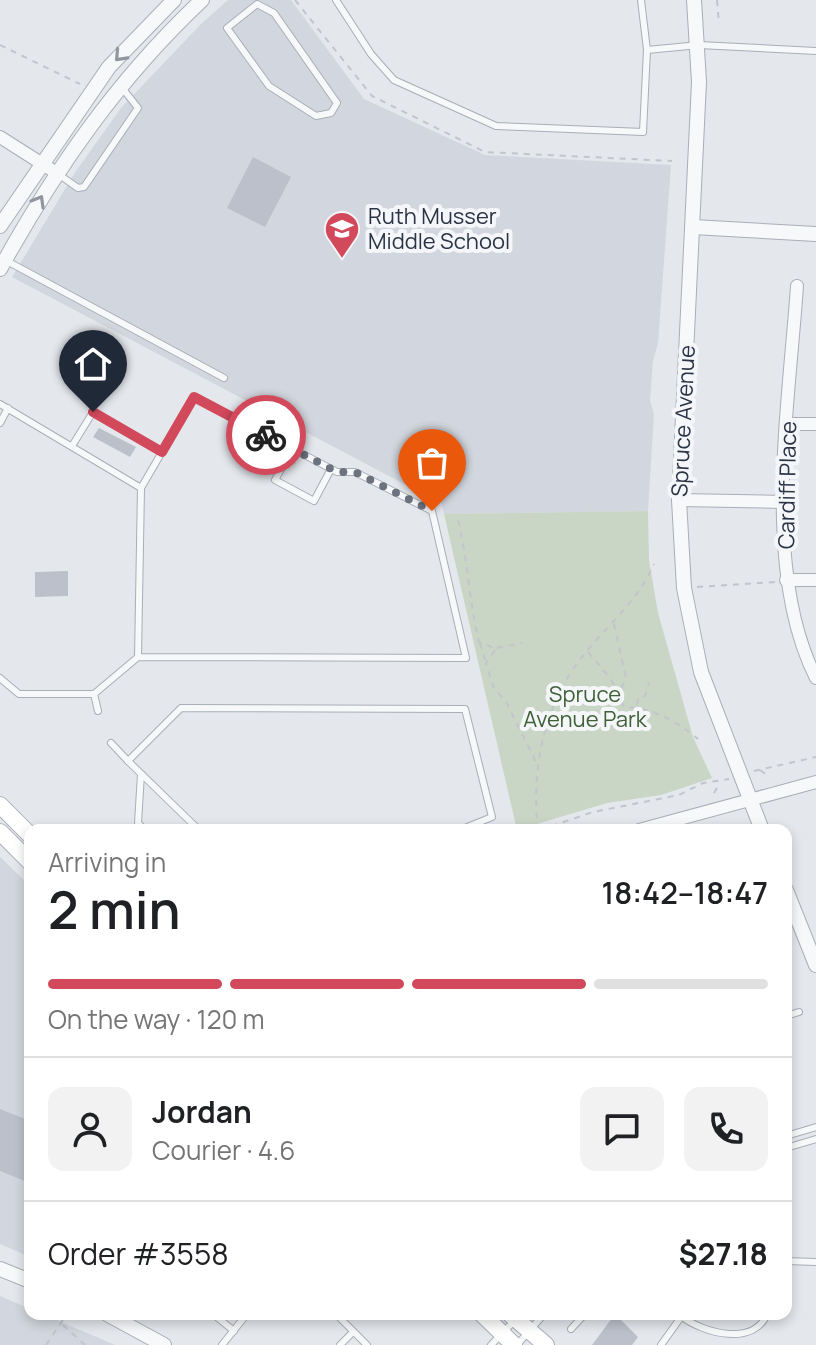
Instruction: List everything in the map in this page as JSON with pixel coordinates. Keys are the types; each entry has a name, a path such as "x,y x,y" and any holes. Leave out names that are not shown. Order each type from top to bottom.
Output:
{"main road":[{"path":"0,805 24,829"},
{"path":"0,832 24,856"},
{"path":"487,1320 506,1342"},
{"path":"520,1320 546,1345"}],"street":[{"path":"0,226 40,162 109,67 174,0"},
{"path":"2,264 55,172 121,86 202,0"},
{"name":"Spruce Avenue","path":"694,0 699,45 679,500 684,588 701,672 759,824"},
{"path":"0,137 55,172"},
{"path":"693,227 816,234"},
{"name":"Cardiff Place","path":"797,286 784,502 786,580 802,649 816,678"},
{"path":"788,424 816,424"},
{"path":"679,500 784,502"},
{"path":"786,580 816,580"},
{"path":"660,824 816,782"},
{"path":"792,905 816,965"},
{"path":"0,1269 24,1279"},
{"path":"118,1320 164,1345"}],"lane":[{"path":"336,0 371,54 394,80 496,126 643,132 647,50 641,0"},
{"path":"256,2 274,13 337,103 331,113 316,116 269,86 227,28 256,2"},
{"path":"647,50 699,45 816,51"},
{"path":"55,172 81,189 84,187 138,108 121,86"},
{"path":"2,264 224,378"},
{"path":"0,678 19,694 94,694 138,657 466,658 432,511 355,472 331,469 194,397 141,488 138,657"},
{"path":"0,404 141,488"},
{"path":"0,423 8,408"},
{"path":"72,446 93,412 162,452"},
{"path":"292,449 275,480 314,501 331,469"},
{"path":"94,694 98,711"},
{"path":"128,761 181,708 465,709 492,817 475,824"},
{"path":"111,743 193,824"},
{"path":"139,824 141,774"},
{"path":"792,1014 799,1012"},
{"path":"792,1134 816,1127"},
{"path":"792,1146 816,1139"},
{"path":"792,1261 816,1262"},
{"path":"220,1320 234,1331"},
{"path":"222,1345 242,1320"},
{"path":"342,1320 367,1345"},
{"path":"506,1342 514,1320"},
{"path":"506,1342 530,1331 539,1320"},
{"path":"571,1329 579,1320"},
{"path":"661,1345 677,1320"},
{"path":"688,1320 726,1343"},
{"path":"751,1342 761,1334 765,1320"},
{"path":"340,1345 353,1332"}],"path":[{"path":"717,0 719,24"},
{"path":"0,45 81,84"},
{"path":"458,520 465,548 470,605 493,686 507,704 537,763"},
{"path":"537,824 534,792 537,763 556,704 587,651 632,605 654,564"},
{"path":"684,588 786,580"},
{"path":"614,623 626,678 619,692"},
{"path":"479,642 496,649 522,643"},
{"path":"486,663 496,649"},
{"path":"587,651 619,692 624,707 637,706 679,723 698,739"},
{"path":"637,706 649,683"},
{"path":"768,776 759,770 816,757"},
{"path":"556,824 593,812 679,795 703,783 719,783 714,793"},
{"path":"46,1345 65,1320"},
{"path":"63,1324 85,1345"}],"shaded area":[{"name":"Ruth Musser Middle School","path":"228,0 291,0 364,99 485,155 671,165 658,343 653,361 650,401 654,414 648,511 444,514 442,504 12,277 76,171 121,108"},
{"path":"0,857 24,880 24,1254 0,1244"},
{"path":"0,1296 24,1306 24,1320 57,1320 115,1345 0,1345"}],"green space":[{"name":"Spruce Avenue Park","path":"648,511 649,560 658,613 693,737 712,778 661,795 607,803 537,824 516,824 444,514"}],"building":[{"path":"253,157 291,177 265,227 227,208"},
{"path":"99,428 136,447 130,457 93,437"},
{"path":"68,571 68,596 35,597 35,572"},
{"path":"0,1109 24,1119 24,1181 0,1171"},
{"path":"611,1320 621,1320 638,1337 632,1345 592,1345"}],"way so far":[{"path":"266,435 337,472 355,472 432,511"}],"place":[{"name":"Ruth Musser Middle School","path":"342,260"}],"route":[{"path":"93,412 162,452 194,397 266,435"}]}
